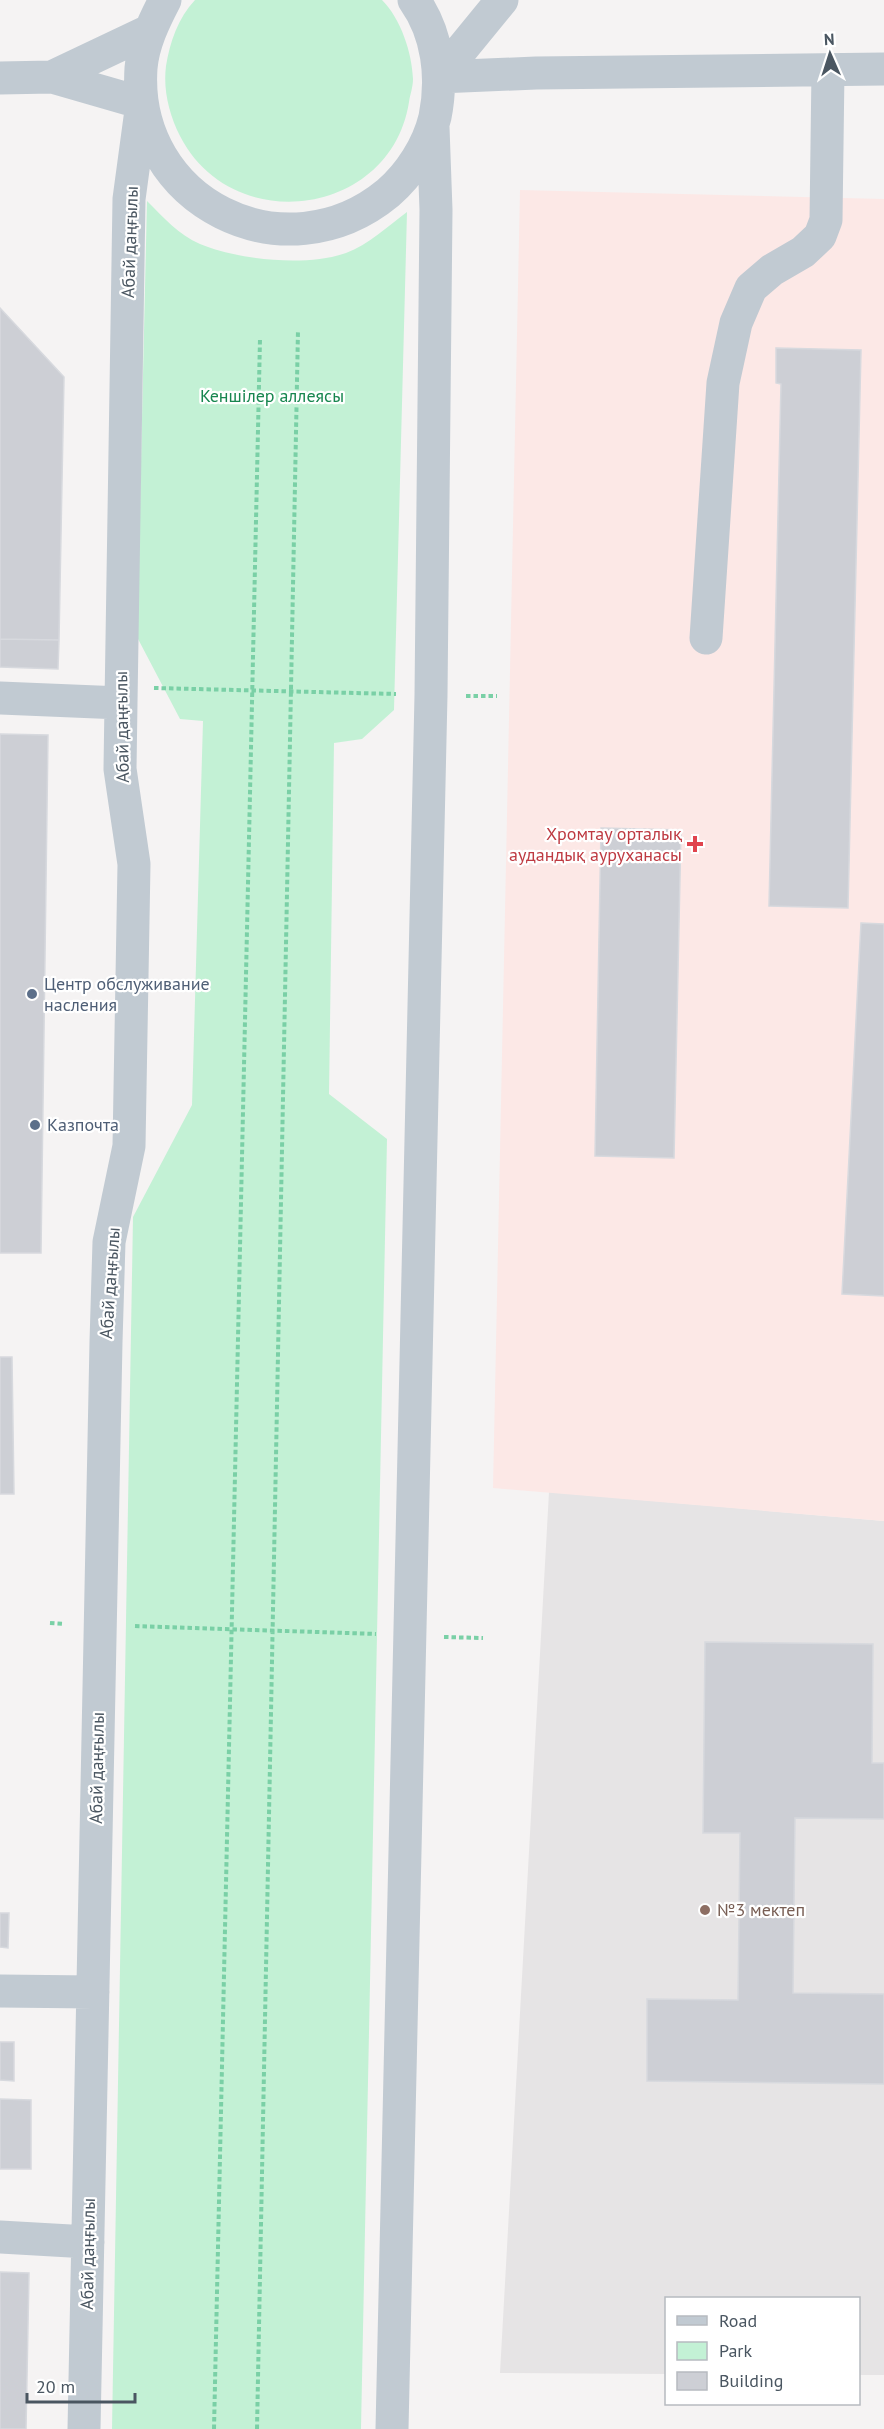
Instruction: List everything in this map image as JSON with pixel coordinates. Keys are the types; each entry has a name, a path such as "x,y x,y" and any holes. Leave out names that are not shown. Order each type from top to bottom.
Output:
{"street":[{"path":"165,0 149,31 141,67 142,103 151,136 166,165 188,191 215,210 245,224 278,230 311,229 344,221 373,205 399,184 419,157 433,127"},
{"path":"392,2429 431,695 436,210 433,127 438,102 439,77 435,44 423,12 414,0"},
{"path":"439,77 502,0"},
{"path":"52,77 149,31"},
{"path":"439,77 536,73 884,69"},
{"path":"706,638 723,383 736,323 751,288 772,270 803,252 820,236 826,220 828,70"},
{"path":"0,78 52,77 142,103"},
{"name":"Абай даңғылы","path":"84,2429 109,1242 129,1146 134,864 120,770 129,199 142,103"},
{"path":"0,698 121,695"},
{"path":"0,1991 93,1992"},
{"path":"0,2237 88,2242"}],"path":[{"path":"257,2429 298,330"},
{"path":"214,2429 260,339"},
{"path":"121,695 252,690 497,696"},
{"path":"50,1623 483,1638"}],"shaded area":[{"name":"Хромтау орталық аудандық ауруханасы","path":"520,190 884,199 884,1521 493,1488"},
{"name":"№3 мектеп","path":"549,1492 884,1521 884,2375 860,2375 860,2297 665,2297 665,2374 500,2373"}],"green space":[{"path":"195,0 382,0 400,26 410,58 413,82 396,141 373,170 342,190 307,200 271,200 235,190 204,169 176,128 165,84 172,39 179,22"},
{"name":"Кеншілер аллеясы","path":"147,201 178,231 200,244 253,258 293,261 330,257 354,250 407,212 394,710 362,739 334,743 329,1094 387,1139 361,2429 112,2429 133,1217 192,1105 203,721 180,719 137,637"}],"building":[{"path":"0,308 64,377 59,640 0,639"},
{"path":"776,348 861,350 848,908 769,906 781,384 776,383"},
{"path":"0,639 59,640 58,669 0,667"},
{"path":"0,734 48,735 41,1253 0,1253"},
{"path":"601,828 681,830 674,1158 595,1156"},
{"path":"861,923 884,924 884,1296 842,1294"},
{"path":"0,1357 12,1357 14,1494 0,1494"},
{"path":"705,1642 873,1644 872,1763 884,1763 884,1819 795,1818 793,1993 884,1994 884,2084 647,2081 647,1999 738,2000 740,1833 703,1833"},
{"path":"0,1913 9,1913 8,1948 0,1947"},
{"path":"0,2042 14,2042 14,2081 0,2080"},
{"path":"0,2099 31,2100 31,2169 0,2169"},
{"path":"0,2272 29,2273 26,2429 0,2429"}],"place":[{"name":"Хромтау орталық аудандық ауруханасы","path":"695,844"},
{"name":"Центр обслуживание насления","path":"32,994"},
{"name":"Казпочта","path":"35,1125"},
{"name":"№3 мектеп","path":"705,1910"}]}
